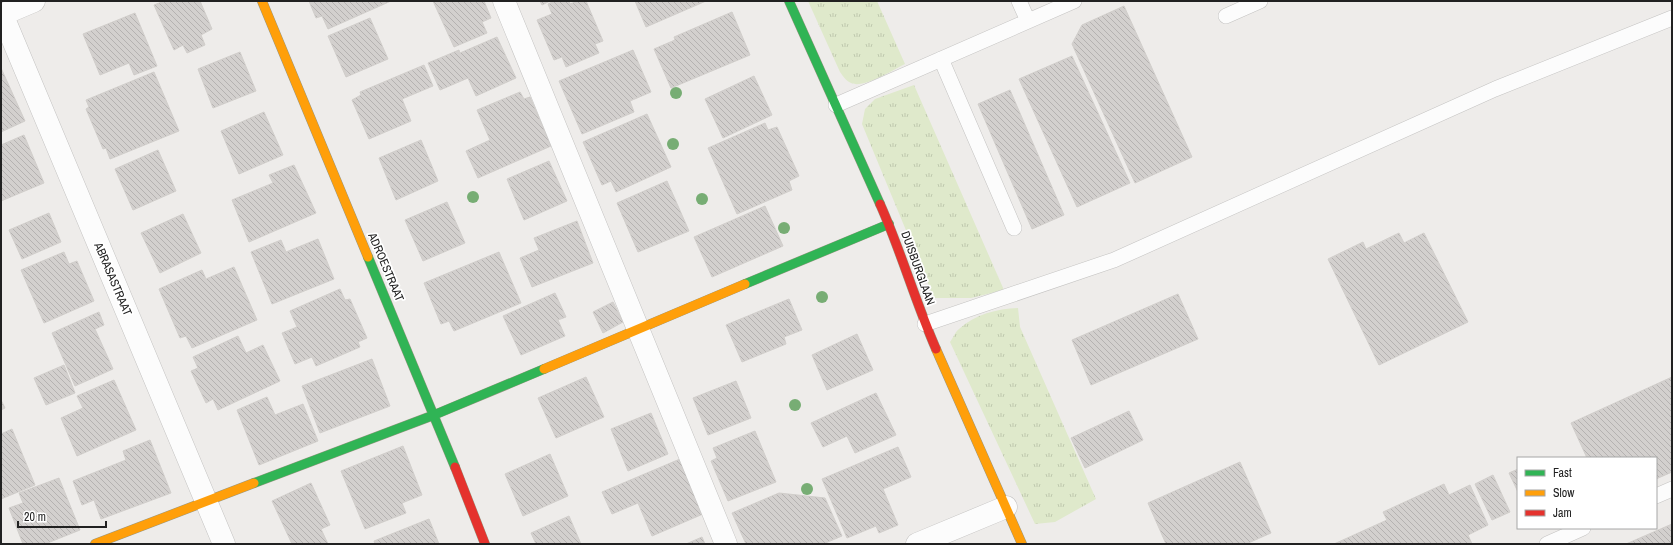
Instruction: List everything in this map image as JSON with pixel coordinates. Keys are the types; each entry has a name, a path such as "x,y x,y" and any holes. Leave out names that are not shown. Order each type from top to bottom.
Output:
{"street":[{"path":"2,15 34,1"},
{"name":"ADROESTRAAT","path":"262,1 434,415 485,544"},
{"path":"504,1 726,544"},
{"name":"DUISBURGLAAN","path":"789,1 889,224 925,324 1022,544"},
{"name":"ABRASASTRAAT","path":"2,15 224,544"},
{"path":"95,544 434,415 889,224"},
{"path":"917,544 1006,507"}],"lane":[{"path":"1019,1 1028,21"},
{"path":"836,105 1074,1"},
{"path":"1226,16 1260,1"},
{"path":"925,324 1114,260 1495,89 1672,18"},
{"path":"941,59 1014,228"},
{"path":"1657,496 1672,488"},
{"path":"1547,544 1581,529"}],"green space":[{"path":"808,1 877,1 905,64 870,81 856,84 849,82 840,72"},
{"path":"914,85 1004,290 971,298 934,298 862,124 865,109 875,99"},
{"path":"1018,308 1020,327 1096,499 1055,522 1035,524 950,342 958,330 979,316 994,311"}],"building":[{"path":"164,1 200,1 212,29 201,35 205,45 187,53 183,45 174,50 154,5"},
{"path":"309,1 391,1 328,29 322,16 316,18"},
{"path":"433,1 484,1 491,18 482,22 487,33 454,47"},
{"path":"540,1 550,1 542,5"},
{"path":"554,1 569,1 570,4 578,1 586,1 603,41 595,44 599,53 566,67 562,57 554,60 537,20 552,14 548,4"},
{"path":"635,1 706,1 646,27"},
{"path":"1124,6 1192,157 1135,183 1072,44 1082,25"},
{"path":"732,12 750,55 671,88 654,49 675,40 674,37"},
{"path":"135,13 157,66 134,75 129,63 100,75 83,34"},
{"path":"370,18 388,59 346,77 328,36"},
{"path":"497,37 516,78 476,96 468,78 440,90 428,63 459,50 460,53"},
{"path":"633,50 651,92 630,101 634,112 582,134 559,81"},
{"path":"240,52 256,91 213,108 198,69"},
{"path":"1072,56 1130,183 1077,207 1019,79"},
{"path":"424,65 433,86 402,99 411,121 369,139 352,100 361,95 360,92"},
{"path":"1,68 25,121 1,132"},
{"path":"154,72 179,131 110,159 106,148 103,149 86,109 89,107 86,100"},
{"path":"754,76 772,115 723,138 705,99"},
{"path":"1010,90 1064,215 1032,229 978,104"},
{"path":"520,92 524,99 530,97 551,146 478,178 466,151 490,140 477,110"},
{"path":"264,112 283,155 239,174 221,131"},
{"path":"647,114 671,167 616,192 611,181 602,185 583,142"},
{"path":"765,123 768,130 777,127 799,176 789,181 792,190 737,214 708,148"},
{"path":"24,135 44,183 1,201 1,145"},
{"path":"421,140 438,181 396,200 379,158"},
{"path":"158,150 176,191 133,210 115,169"},
{"path":"549,161 567,201 524,220 507,179"},
{"path":"294,165 316,213 249,242 232,200 273,183 269,175"},
{"path":"667,181 689,231 638,252 617,203"},
{"path":"447,202 465,243 423,261 405,220"},
{"path":"765,206 783,246 712,277 694,237"},
{"path":"49,213 61,242 22,259 9,230"},
{"path":"183,214 201,253 160,273 141,233"},
{"path":"577,221 593,263 532,287 520,258 539,250 534,238"},
{"path":"1399,233 1404,243 1424,233 1468,322 1379,365 1328,259 1363,242 1366,249"},
{"path":"318,239 334,279 272,304 251,252 281,240 286,252"},
{"path":"64,252 69,264 77,261 94,301 44,323 21,270"},
{"path":"499,252 521,303 454,331 449,321 441,324 424,283"},
{"path":"234,267 257,320 192,348 186,336 180,338 159,289 202,270 206,279"},
{"path":"340,289 345,300 350,299 367,338 358,342 360,347 316,366 312,357 295,364 282,333 297,327 290,311"},
{"path":"555,293 566,317 558,320 565,336 521,355 503,316"},
{"path":"1178,294 1198,339 1091,385 1072,340"},
{"path":"789,299 802,330 784,337 786,344 742,362 726,325"},
{"path":"613,302 623,322 603,333 593,312"},
{"path":"99,312 104,325 95,329 113,369 75,386 52,333"},
{"path":"857,334 873,370 827,390 812,355"},
{"path":"238,336 246,353 263,345 280,381 218,410 213,399 206,403 191,371 198,368 193,357"},
{"path":"372,359 390,406 320,433 302,386"},
{"path":"64,365 75,393 46,405 34,378"},
{"path":"586,377 604,417 556,438 538,398"},
{"path":"1672,377 1672,472 1657,479 1657,457 1587,457 1571,423"},
{"path":"114,380 136,430 77,456 61,418 83,408 77,396"},
{"path":"736,381 751,418 708,435 693,398"},
{"path":"876,393 896,435 855,453 847,436 823,447 811,423"},
{"path":"267,397 275,415 303,404 318,441 259,465 237,410"},
{"path":"1,400 5,408 1,410"},
{"path":"1129,411 1143,440 1085,468 1071,438"},
{"path":"651,413 668,454 628,471 611,429"},
{"path":"12,429 35,485 1,499 1,434"},
{"path":"755,431 776,482 728,501 711,461 717,458 713,448"},
{"path":"150,440 171,493 101,519 94,500 82,505 73,481 126,460 123,451"},
{"path":"403,446 422,495 402,503 406,513 365,529 341,471"},
{"path":"898,447 911,477 883,489 898,525 879,533 876,526 847,538 822,479"},
{"path":"550,454 568,496 523,516 505,474"},
{"path":"680,459 703,514 652,536 638,503 612,514 602,492"},
{"path":"1240,462 1271,533 1246,544 1166,544 1148,503"},
{"path":"1517,469 1517,490 1509,473"},
{"path":"1493,475 1510,512 1492,520 1475,484"},
{"path":"59,478 80,530 45,544 23,544 9,508 23,503 19,493"},
{"path":"311,483 330,525 321,529 328,544 292,544 272,501"},
{"path":"1444,484 1449,495 1470,485 1488,525 1468,535 1472,544 1334,544 1387,520 1383,512"},
{"path":"779,493 825,498 842,536 823,544 746,544 732,513"},
{"path":"569,516 581,544 536,544 531,533"},
{"path":"429,519 439,544 375,544 374,541"},
{"path":"1672,524 1672,544 1626,544"},
{"path":"702,537 705,544 686,544"}],"traffic: fast":[{"path":"789,1 880,204"},
{"path":"745,284 889,224"},
{"path":"368,257 455,467"},
{"path":"254,483 434,415 544,369"}],"traffic: slow":[{"path":"262,1 368,257"},
{"path":"544,369 745,284"},
{"path":"936,349 1022,544"},
{"path":"95,544 254,483"}],"traffic: jam":[{"path":"880,204 936,349"},
{"path":"455,467 485,544"}]}
